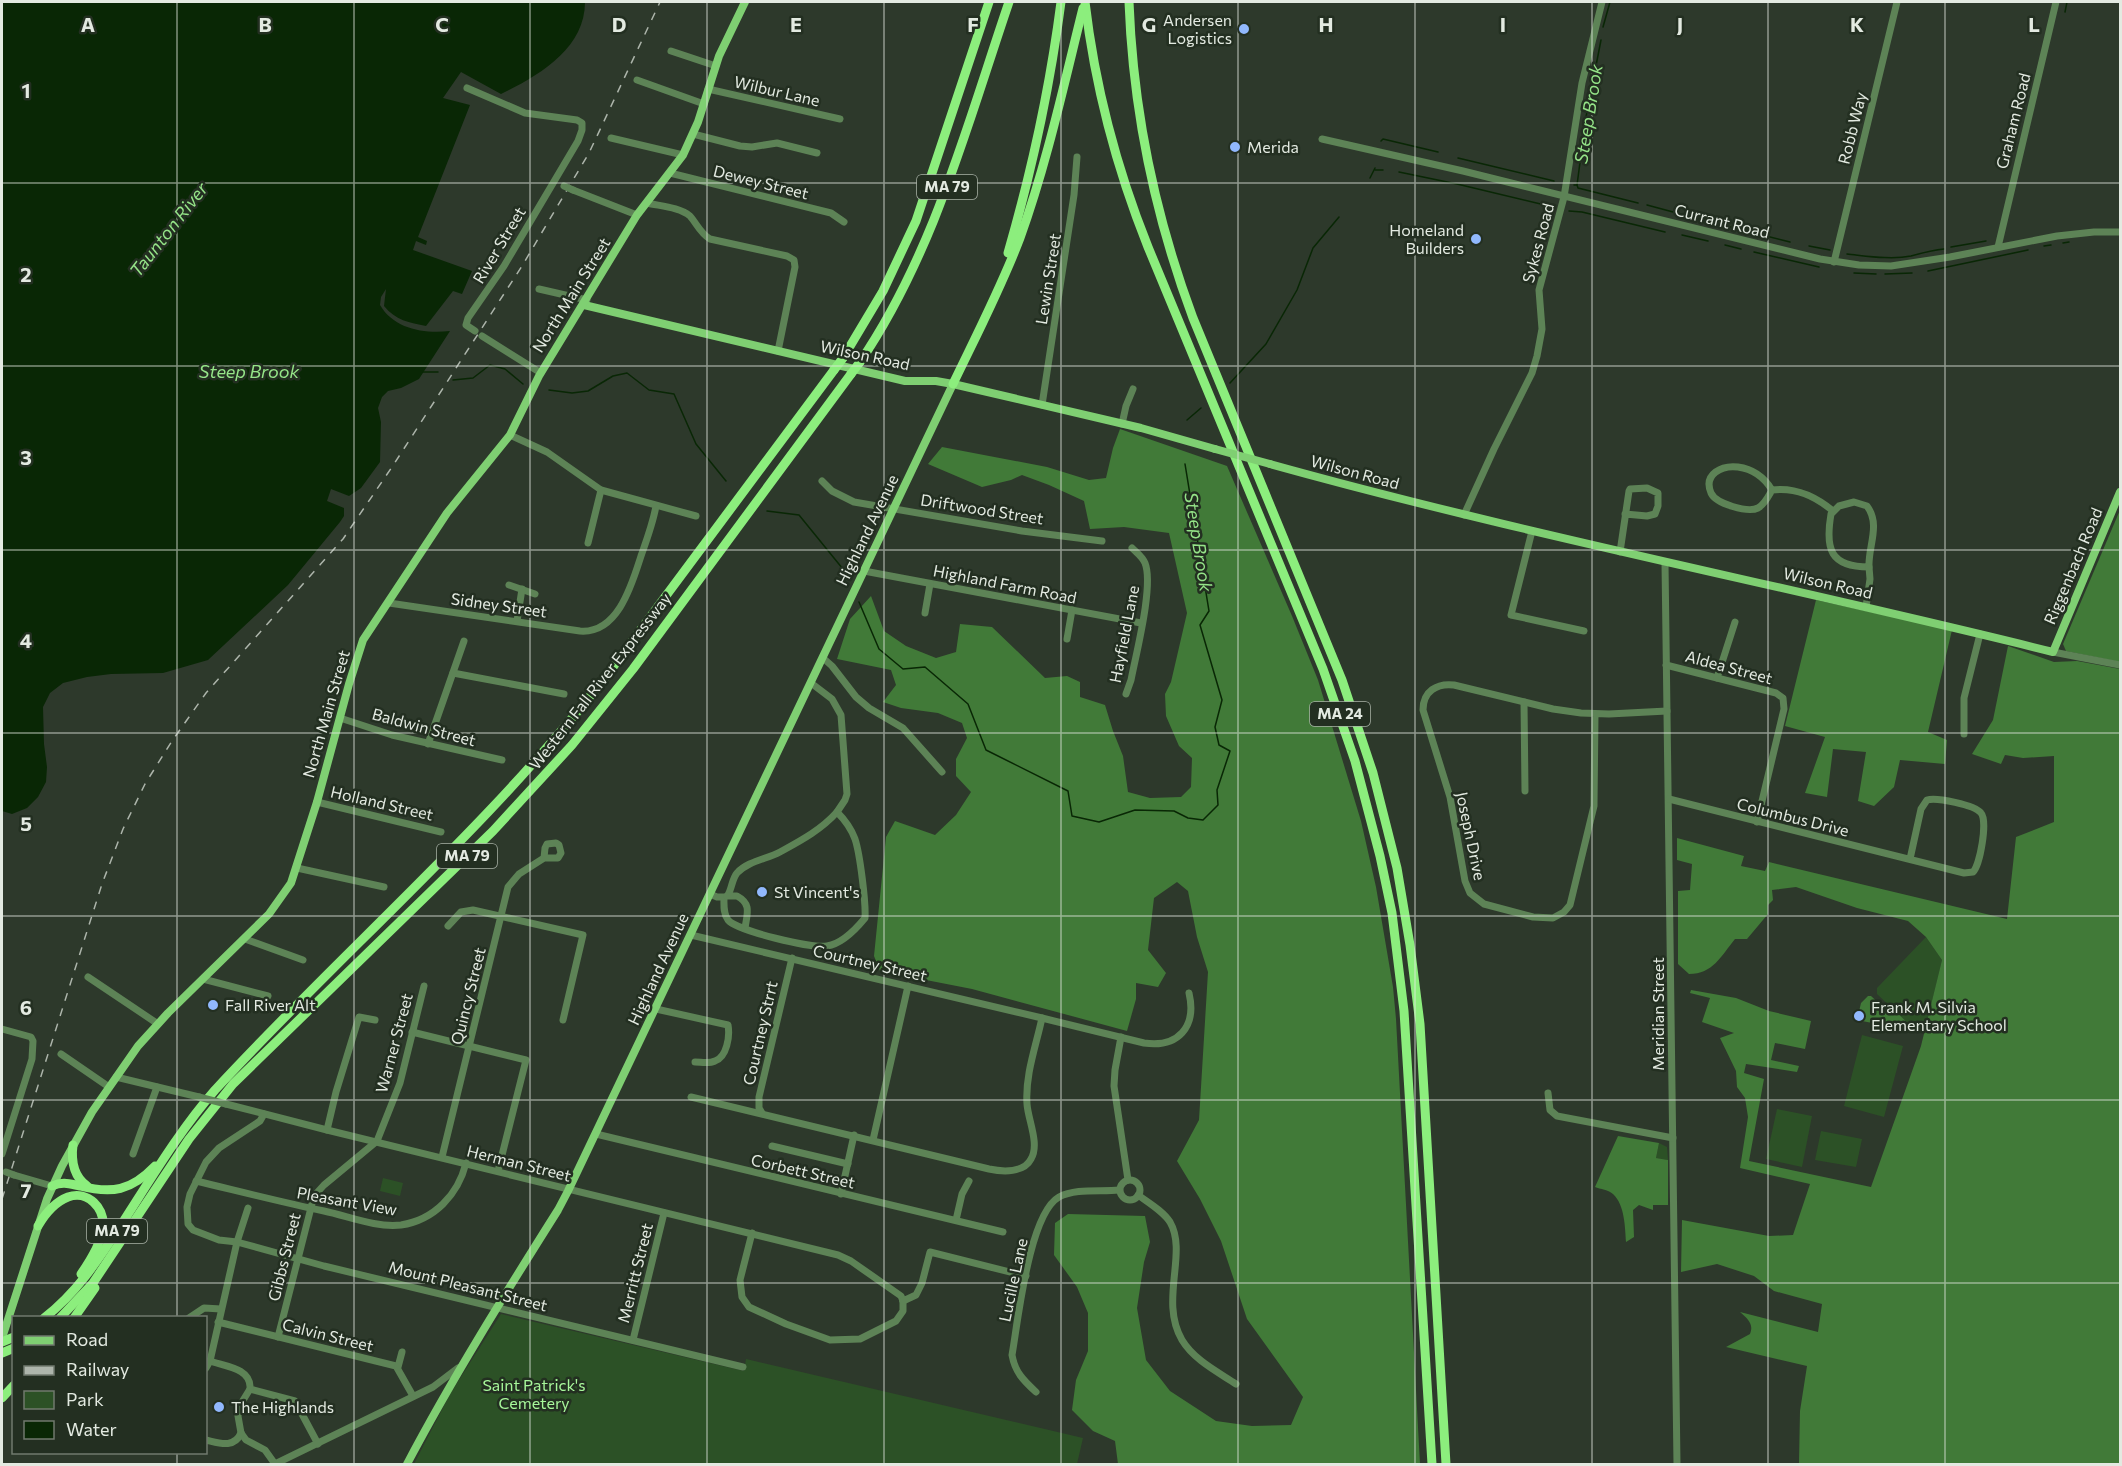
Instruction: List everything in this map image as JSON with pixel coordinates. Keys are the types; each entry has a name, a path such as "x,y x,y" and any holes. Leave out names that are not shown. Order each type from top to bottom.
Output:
{"highway":[{"name":"Western Fall River Expressway","path":"47,1316 90,1272 202,1105 235,1068 482,818 561,732 610,671 843,358 888,283 916,221 989,2"},
{"name":"Western Fall River Expressway","path":"61,1316 87,1290 195,1131 233,1084 493,831 572,745 645,653 860,362 905,286 933,225 1009,2"},
{"path":"1000,281 1036,152 1061,2"},
{"path":"953,384 1016,246 1032,201 1085,2"},
{"name":"MA 24","path":"1085,2 1101,97 1127,192 1330,687 1355,761 1376,837 1392,913 1404,1011 1432,1464"},
{"name":"MA 24","path":"1129,2 1134,72 1142,130 1153,188 1171,254 1193,318 1349,699 1378,792 1397,868 1420,1024 1446,1464"},
{"path":"52,1186 63,1182 95,1190 117,1190 136,1182 154,1167 180,1136"},
{"path":"74,1145 73,1165 78,1177 95,1190"},
{"path":"47,1316 84,1269 101,1236 103,1221 101,1211 94,1202 52,1186"},
{"path":"38,1226 60,1202 71,1196 83,1196"},
{"path":"75,1316 97,1285 119,1245"}],"main road":[{"name":"North Main Street","path":"2,1340 52,1186 74,1145 109,1087 158,1024 245,939 277,905 291,883 317,802 362,644 447,513 510,435 541,373 637,215 683,155 693,134 716,66 745,2"},
{"name":"Wilson Road","path":"585,303 905,381 936,381 953,384 1122,424 1382,495 2053,652"},
{"name":"Highland Avenue","path":"462,1365 569,1190 953,384"},
{"name":"Riggenbach Road","path":"2053,652 2121,492"},
{"path":"407,1464 462,1365"}],"street":[{"name":"Sykes Road","path":"1464,515 1533,368 1542,329 1539,290 1564,196 1582,83 1602,2"},
{"name":"Robb Way","path":"1834,262 1897,2"},
{"name":"Graham Road","path":"1998,247 2056,2"},
{"path":"671,51 716,66"},
{"path":"638,80 704,104"},
{"name":"River Street","path":"467,87 525,112 577,120 582,123 578,141 499,274 467,321 466,325 475,331"},
{"name":"Wilbur Lane","path":"708,89 840,119"},
{"path":"693,134 740,146 752,147 777,143 817,153"},
{"path":"611,138 683,155"},
{"name":"Currant Road","path":"1322,139 1834,262 1859,266 1891,266 2078,233 2121,232"},
{"name":"Lewin Street","path":"1042,405 1074,195 1077,157"},
{"name":"Dewey Street","path":"670,173 831,213 844,222"},
{"path":"553,182 637,215"},
{"path":"646,203 684,212 710,239 787,256 794,260 795,267 778,351"},
{"name":"Wilson Road","path":"540,289 585,303"},
{"path":"482,336 541,373"},
{"path":"1122,424 1133,389"},
{"path":"510,435 547,452 601,490 696,516"},
{"path":"1722,467 1736,467 1759,475 1772,490 1760,506 1754,510 1746,510 1716,499 1710,487 1717,470 1722,467"},
{"name":"Driftwood Street","path":"822,481 832,491 851,500 1022,531 1102,541"},
{"path":"1620,552 1625,514 1630,488 1647,488 1656,492 1659,500 1655,514 1647,516 1625,514"},
{"path":"1772,490 1789,489 1803,492 1833,511"},
{"path":"588,543 601,490"},
{"path":"1866,607 1873,528 1869,508 1863,503 1842,504 1833,511 1831,516 1830,540 1834,556 1840,562 1848,565 1869,567"},
{"name":"Sidney Street","path":"389,603 584,631 604,624 613,616 627,596 656,506"},
{"path":"1532,531 1511,615 1584,632"},
{"name":"Hayfield Lane","path":"1125,694 1131,680 1147,592 1147,573 1141,556 1132,548"},
{"name":"Meridian Street","path":"1665,562 1677,1464"},
{"name":"Highland Farm Road","path":"864,571 1141,623"},
{"path":"925,613 930,584"},
{"path":"509,585 535,594"},
{"path":"517,621 522,590"},
{"path":"1066,639 1072,610"},
{"path":"1717,678 1735,622"},
{"path":"1964,734 1964,698 1980,634"},
{"path":"428,744 464,641"},
{"name":"Wilson Road","path":"2053,652 2121,664"},
{"path":"823,658 860,700 869,708 899,725 942,772"},
{"name":"Aldea Street","path":"1666,665 1776,693 1783,698 1784,709 1757,822"},
{"path":"453,673 564,694"},
{"path":"811,683 832,699 842,717 847,792 845,801 826,823 809,835 741,870 734,878 726,896 724,910 728,920 758,934 824,946 837,943 863,920 865,902 857,845 849,827 837,812"},
{"name":"Joseph Drive","path":"1594,714 1594,806 1573,899 1562,914 1544,919 1488,906 1469,890 1464,874 1451,802 1423,710 1423,704 1432,688 1442,684 1454,685 1553,709 1594,714 1667,711"},
{"path":"1524,702 1525,791"},
{"name":"Baldwin Street","path":"340,718 392,735 502,760"},
{"path":"1936,798 1966,806 1982,814 1984,822 1979,863 1973,872 1958,873 1910,859 1921,809 1927,800 1936,798"},
{"name":"Columbus Drive","path":"1669,799 1910,859"},
{"name":"Holland Street","path":"317,802 441,832"},
{"name":"Quincy Street","path":"442,1157 508,887 513,880 544,858"},
{"path":"297,868 384,887"},
{"path":"710,894 717,897 740,898 747,905 745,928"},
{"path":"448,926 461,912 467,910 583,935 563,1020"},
{"name":"Courtney Street","path":"691,935 1155,1045 1166,1044 1183,1032 1191,1015 1192,1006 1189,993"},
{"path":"245,939 303,960"},
{"name":"Courtney Strrt","path":"762,1113 759,1105 760,1094 792,958"},
{"path":"88,977 158,1024"},
{"path":"203,979 268,996"},
{"name":"Warner Street","path":"377,1141 400,1083 424,986"},
{"path":"873,1140 908,986"},
{"path":"656,1009 728,1025 727,1042 719,1059 713,1062 695,1062"},
{"path":"327,1130 339,1081 359,1017 375,1020"},
{"path":"691,1097 762,1113 774,1119 873,1140 997,1171 1013,1170 1028,1163 1032,1158 1034,1148 1027,1107 1027,1092 1030,1067 1042,1018"},
{"path":"2,1029 31,1036 33,1048 2,1154"},
{"path":"412,1032 526,1060 498,1171"},
{"path":"1121,1037 1114,1086 1128,1180"},
{"path":"61,1054 109,1087"},
{"name":"Herman Street","path":"116,1077 842,1256 888,1287 903,1301"},
{"path":"133,1154 157,1087"},
{"path":"1548,1093 1550,1110 1557,1116 1672,1138"},
{"path":"196,1181 206,1162 219,1148 260,1121 264,1114"},
{"name":"Corbett Street","path":"596,1134 1003,1232"},
{"path":"841,1194 854,1136"},
{"name":"Gibbs Street","path":"278,1337 310,1210 318,1191 377,1141"},
{"path":"772,1146 848,1164"},
{"name":"Pleasant View","path":"196,1181 310,1210 400,1225 427,1216 449,1200 462,1177 466,1163"},
{"path":"7,1172 52,1186"},
{"path":"1128,1180 1134,1180 1140,1190 1132,1200 1127,1200 1119,1190 1122,1183 1128,1180"},
{"name":"Mount Pleasant Street","path":"196,1181 186,1217 189,1226 202,1234 743,1367"},
{"path":"956,1220 962,1194 969,1181"},
{"name":"Lucille Lane","path":"1036,1392 1014,1368 1012,1355 1034,1239 1052,1203 1067,1194 1119,1190"},
{"path":"1138,1195 1170,1221 1174,1232 1176,1248 1172,1304 1175,1324 1183,1342 1199,1359 1236,1384"},
{"path":"207,1366 237,1242 248,1208"},
{"name":"Merritt Street","path":"633,1340 664,1213"},
{"path":"752,1233 740,1280 743,1299 749,1307 830,1340 860,1339 898,1319 903,1311 903,1301 916,1295 922,1283 930,1252 1026,1276"},
{"path":"191,1316 204,1308 221,1309"},
{"name":"Calvin Street","path":"218,1322 398,1367"},
{"path":"402,1352 398,1367 413,1396"},
{"path":"210,1361 242,1371 248,1377 250,1389 242,1402 238,1416 241,1433 246,1440 265,1450 275,1464"},
{"name":"Highland Avenue","path":"275,1464 441,1382 462,1365"},
{"path":"250,1389 295,1401 318,1444"},
{"path":"207,1440 233,1443 241,1433"}],"green space":[{"path":"1120,429 1227,466 1318,680 1361,821 1376,887 1393,987 1396,1019 1420,1464 1118,1464 1115,1441 1093,1431 1072,1410 1076,1380 1088,1351 1088,1313 1077,1287 1054,1255 1055,1223 1068,1214 1145,1216 1150,1242 1144,1262 1137,1308 1146,1360 1170,1391 1216,1421 1252,1426 1291,1425 1303,1397 1247,1319 1221,1241 1200,1199 1177,1161 1199,1120 1208,972 1197,937 1188,891 1177,882 1154,898 1148,950 1166,973 1158,987 1136,983 1136,999 1127,1031 972,989 880,971 874,956 886,837 895,821 935,835 956,815 971,792 956,776 956,759 967,738 962,723 938,713 901,708 883,702 896,685 891,670 837,659 850,619 871,596 884,631 906,646 936,658 956,652 960,624 992,627 1045,678 1067,676 1080,682 1080,697 1105,705 1123,756 1128,792 1150,798 1181,797 1191,787 1192,758 1179,746 1166,716 1165,694 1171,682 1187,613 1169,533 1124,527 1090,529 1084,501 1049,485 1022,475 982,487 928,464 942,447 1047,467 1089,480 1106,478"},
{"path":"2120,510 2120,662 2066,651 2063,644"},
{"path":"1816,600 1952,630 1928,732 1947,740 1945,764 1900,760 1894,787 1874,806 1858,801 1866,752 1833,749 1827,797 1805,793 1825,737 1785,726"},
{"path":"2008,646 2054,662 2077,661 2120,669 2120,1464 1799,1464 1800,1411 1807,1366 1726,1347 1750,1334 1751,1324 1740,1312 1818,1332 1822,1304 1774,1291 1754,1276 1717,1264 1681,1272 1682,1220 1769,1236 1793,1235 1810,1184 1740,1168 1748,1117 1745,1098 1737,1087 1736,1071 1720,1038 1734,1033 1702,1022 1710,998 1690,993 1691,990 1736,998 1769,1011 1811,1021 1805,1049 1775,1043 1771,1060 1799,1066 1797,1072 1746,1064 1744,1073 1764,1079 1749,1161 1871,1187 1921,1046 1942,960 1926,937 1908,921 1857,908 1796,887 1772,890 1773,900 1768,905 1768,914 1747,939 1735,939 1721,958 1710,967 1704,971 1689,974 1678,964 1678,891 1690,890 1692,864 1677,860 1677,838 1744,856 1741,866 1765,871 1769,862 2007,919 2016,837 2054,822 2054,756 2023,758 2005,755 2001,764 1972,754 1993,720"},
{"path":"1926,937 1942,960 1925,1031 1914,1029 1877,994 1877,988"},
{"path":"1871,996 1887,1011 1891,1007 1914,1029 1913,1031 1857,1020 1861,1003"},
{"path":"1862,1035 1903,1046 1884,1117 1844,1106"},
{"path":"1777,1109 1812,1116 1802,1167 1766,1159"},
{"path":"1821,1131 1862,1139 1856,1167 1815,1160"},
{"path":"1618,1136 1659,1143 1656,1158 1668,1160 1668,1205 1653,1205 1653,1210 1639,1205 1633,1210 1634,1237 1626,1242 1624,1217 1620,1204 1613,1194 1595,1187"},
{"path":"1659,1143 1667,1147 1668,1160 1656,1158"},
{"path":"383,1178 403,1183 400,1196 380,1191"},
{"name":"Saint Patrick's Cemetery","path":"501,1314 744,1371 746,1359 1083,1438 1077,1464 414,1464 450,1394"}],"water":[{"name":"Taunton River","path":"2,2 585,2 583,19 568,47 557,59 530,79 501,94 461,72 443,98 470,105 418,237 427,241 426,245 416,241 413,250 472,271 462,294 453,291 426,326 403,320 388,311 384,306 386,289 381,297 380,305 393,320 401,325 430,332 450,331 419,379 401,388 388,391 382,397 378,408 381,422 380,462 361,488 349,496 331,489 327,501 344,508 344,516 340,522 288,585 208,660 163,673 87,677 63,683 50,693 43,707 46,782 38,797 27,808 12,814 2,811"}],"waterway":[{"name":"Steep Brook","path":"1603,27 1610,2"},
{"path":"2065,12 2067,2"},
{"name":"Steep Brook","path":"1574,185 1577,185 1586,117 1601,40"},
{"name":"Steep Brook","path":"1381,141 1383,139 1438,152"},
{"name":"Steep Brook","path":"1458,158 1554,181"},
{"name":"Steep Brook","path":"1370,178 1375,168"},
{"path":"1375,170 1383,170"},
{"path":"1399,172 1549,206"},
{"path":"1577,185 1578,188 1638,203"},
{"path":"1647,205 1688,216"},
{"path":"1569,211 1582,212 1665,232"},
{"name":"Steep Brook","path":"1230,383 1266,344 1297,290 1313,248 1339,217"},
{"path":"1699,219 1790,242"},
{"path":"1682,235 1708,241"},
{"path":"1951,247 1986,241"},
{"path":"2063,243 2069,242"},
{"path":"1725,245 1741,249"},
{"path":"2044,246 2051,245"},
{"path":"1809,246 1830,250"},
{"path":"1847,254 1895,258 1944,249"},
{"path":"1928,271 2028,250"},
{"path":"1754,252 1819,267"},
{"path":"1854,273 1876,274"},
{"path":"1885,274 1912,273"},
{"name":"Steep Brook","path":"453,380 473,378 490,365 505,369 523,384"},
{"name":"Steep Brook","path":"423,372 438,372"},
{"name":"Steep Brook","path":"549,390 572,393 588,391 613,376 627,373 649,390 674,394 696,444 726,481"},
{"name":"Steep Brook","path":"1187,420 1201,408"},
{"name":"Steep Brook","path":"859,602 879,649 903,669 925,667 968,704 986,750 1068,791 1072,816 1099,822 1135,810 1174,811 1188,818 1203,820 1218,805 1217,790 1230,751 1219,745 1215,727 1222,700 1200,625 1209,611 1185,464"},
{"name":"Steep Brook","path":"767,511 799,515 847,574"}],"railway":[{"path":"2,1199 102,884 123,829 145,784 206,693 343,539 394,464 522,266 589,153 660,2"}],"place":[{"name":"Andersen Logistics","path":"1244,29"},
{"name":"Merida","path":"1235,147"},
{"name":"Homeland Builders","path":"1476,239"},
{"name":"St Vincent's","path":"762,892"},
{"name":"Fall River Alt","path":"213,1005"},
{"name":"Frank M. Silvia Elementary School","path":"1859,1016"},
{"name":"The Highlands","path":"219,1407"}]}
